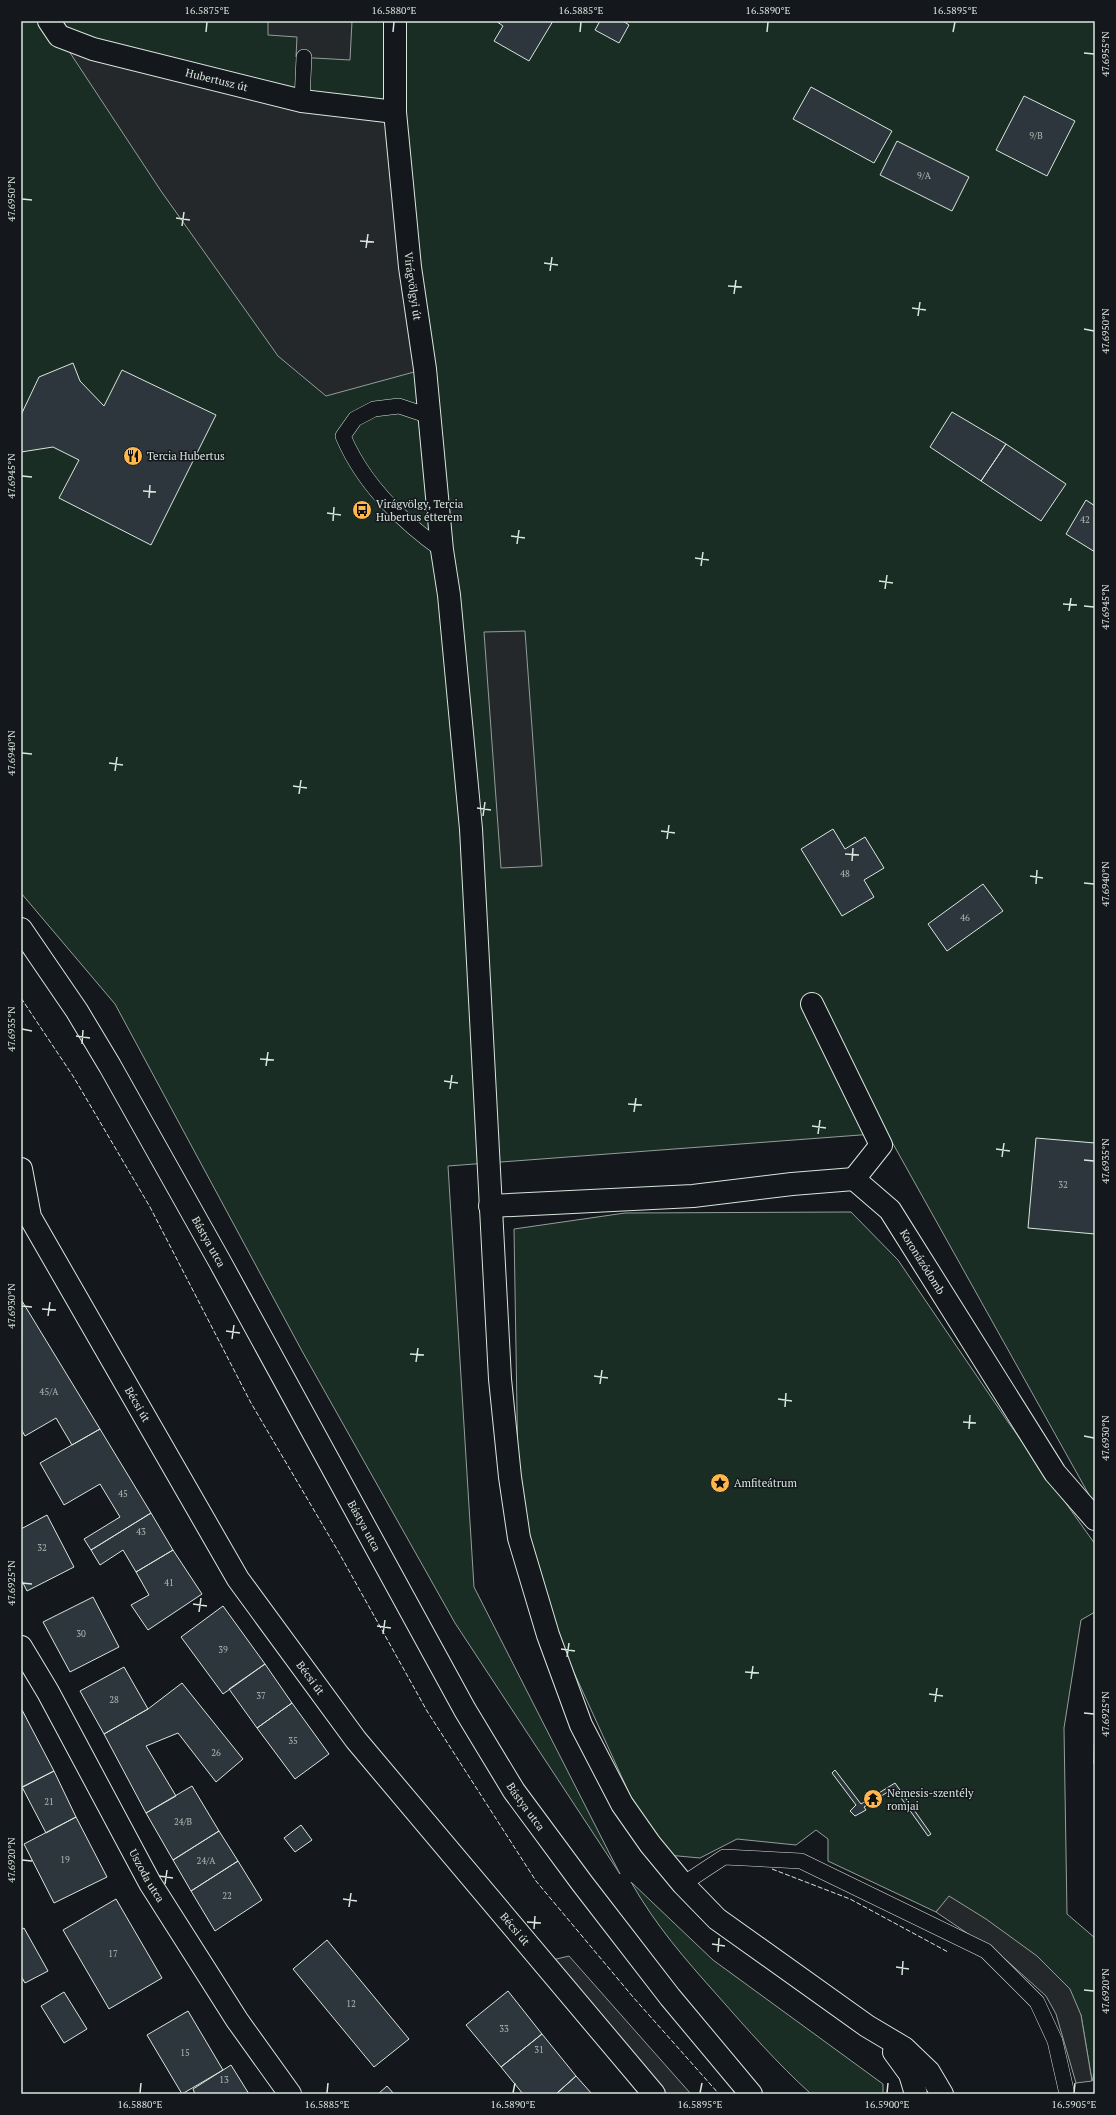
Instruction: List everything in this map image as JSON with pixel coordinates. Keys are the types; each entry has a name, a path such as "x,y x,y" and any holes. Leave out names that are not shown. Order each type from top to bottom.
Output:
{"street":[{"name":"Hubertusz út","path":"49,21 59,36 93,49 302,101 394,112"},
{"name":"Virágvölgyi út","path":"395,21 394,112 410,267 425,369 442,550 449,595 471,829 500,1379 510,1477 519,1538 548,1635 582,1725 622,1804 650,1844 683,1884 717,1920 867,2026"},
{"name":"Bástya utca","path":"21,929 78,1011 110,1066 220,1262 465,1710 514,1790 582,1883 670,1997 751,2094"},
{"path":"490,1206 693,1196 792,1184 854,1179 881,1145 812,1004"},
{"name":"Bécsi út","path":"21,1169 26,1213 238,1579 356,1740 654,2094"},
{"name":"Koronázódomb","path":"854,1179 890,1210 1055,1473 1095,1519"},
{"name":"Uszoda utca","path":"21,1647 48,1692 150,1883 237,2020 290,2094"},
{"path":"867,2026 896,2054 907,2069 916,2094"},
{"path":"867,2026 909,2053 929,2072 942,2094"}],"lane":[{"path":"302,101 304,57"},
{"path":"429,416 399,406 374,410 355,419 343,436 353,459 378,493 417,531 442,550"},
{"path":"683,1884 724,1857 801,1861 986,1951 1037,2002 1055,2041 1067,2094"}],"green space":[{"path":"21,21 1095,21 1095,1510 1088,1493 887,1133 448,1166 474,1587 620,1874 455,1623 302,1351 115,1004 21,893"},
{"path":"851,1212 898,1260 1008,1422 1095,1544 1095,1612 1081,1620 1064,1728 1067,1914 1095,1938 1095,2071 1092,2081 1081,2015 949,1897 936,1912 828,1861 828,1839 816,1830 796,1845 737,1839 700,1858 667,1855 630,1795 561,1644 531,1543 518,1470 514,1229 625,1213"},
{"path":"631,1882 713,1960 883,2084 883,2094 811,2094 763,2046 694,1969 650,1913"}],"shaded area":[{"path":"268,21 352,21 350,60 296,57 297,37 268,35"},
{"path":"59,36 395,112 425,369 326,396 278,356 161,191"},
{"path":"525,631 542,866 501,868 484,632"},
{"path":"949,1896 986,1919 1037,1956 1070,1989 1081,2015 1092,2081 1076,2083 1056,2014 1046,1996 1005,1959 936,1912"},
{"path":"569,1956 691,2094 654,2094 544,1962"}],"building":[{"path":"496,21 553,21 529,61 494,41 503,26"},
{"path":"600,21 623,21 629,25 619,43 595,30"},
{"path":"811,87 892,131 874,163 793,119"},
{"path":"1024,96 1075,121 1047,176 996,150"},
{"path":"897,141 969,177 952,211 880,175"},
{"name":"Tercia Hubertus","path":"73,363 80,381 104,406 122,370 216,415 151,545 59,498 79,460 53,447 21,452 21,415 39,377"},
{"path":"952,412 1006,444 981,481 930,447"},
{"path":"1006,444 1066,484 1041,521 981,481"},
{"path":"1086,500 1095,506 1095,552 1066,534"},
{"path":"833,829 845,849 865,837 884,868 864,880 874,897 842,916 801,849"},
{"path":"983,884 1003,911 947,951 928,924"},
{"path":"1036,1138 1095,1143 1095,1234 1028,1228"},
{"path":"22,1301 100,1429 72,1445 56,1418 25,1436 21,1429"},
{"path":"100,1429 151,1513 91,1550 84,1539 120,1517 100,1484 64,1505 40,1463"},
{"path":"151,1513 173,1550 136,1572 123,1550 100,1565 91,1550"},
{"path":"47,1515 74,1567 27,1591 21,1579 21,1529"},
{"path":"173,1550 202,1594 148,1630 131,1605 149,1595 136,1572"},
{"path":"93,1597 119,1647 70,1672 43,1622"},
{"path":"223,1606 265,1664 223,1694 181,1637"},
{"path":"265,1664 292,1703 257,1728 229,1689"},
{"path":"124,1667 148,1709 104,1734 80,1691"},
{"path":"182,1683 243,1759 216,1782 178,1733 146,1746 176,1796 146,1813 104,1734 148,1709"},
{"path":"292,1703 329,1754 295,1779 257,1728"},
{"path":"21,1708 54,1771 21,1788"},
{"path":"1095,1714 1095,1764 1094,1764"},
{"name":"Nemesis-szentély romjai","path":"835,1770 861,1804 895,1783 931,1834 928,1836 894,1788 864,1807 866,1810 855,1816 850,1811 856,1805 832,1773"},
{"path":"54,1771 76,1817 46,1833 22,1787"},
{"path":"192,1786 219,1831 173,1860 146,1813"},
{"path":"76,1817 107,1877 54,1903 24,1844"},
{"path":"301,1825 312,1840 295,1852 284,1838"},
{"path":"219,1831 238,1861 191,1891 173,1860"},
{"path":"238,1861 262,1900 215,1931 191,1891"},
{"path":"116,1899 162,1978 109,2009 63,1930"},
{"path":"24,1928 48,1971 25,1983 21,1976 21,1930"},
{"path":"327,1940 409,2039 374,2067 293,1969"},
{"path":"508,1991 542,2034 501,2067 466,2025"},
{"path":"64,1992 87,2029 64,2043 41,2006"},
{"path":"188,2011 223,2070 182,2094 147,2035"},
{"path":"542,2034 576,2076 556,2094 523,2094 501,2067"},
{"path":"231,2065 249,2094 195,2094 193,2089"},
{"path":"576,2076 592,2094 556,2094"},
{"path":"387,2086 394,2094 378,2094"}],"fence":[{"path":"21,998 73,1076 150,1207 251,1403 338,1551 427,1711 536,1881 633,1997 719,2094"},
{"path":"772,1869 850,1899 948,1952"}],"place":[{"name":"Tercia Hubertus","path":"133,456"},
{"name":"Virágvölgy, Tercia Hubertus étterem","path":"362,510"},
{"name":"Amfiteátrum","path":"720,1483"},
{"name":"Nemesis-szentély romjai","path":"873,1799"}]}
